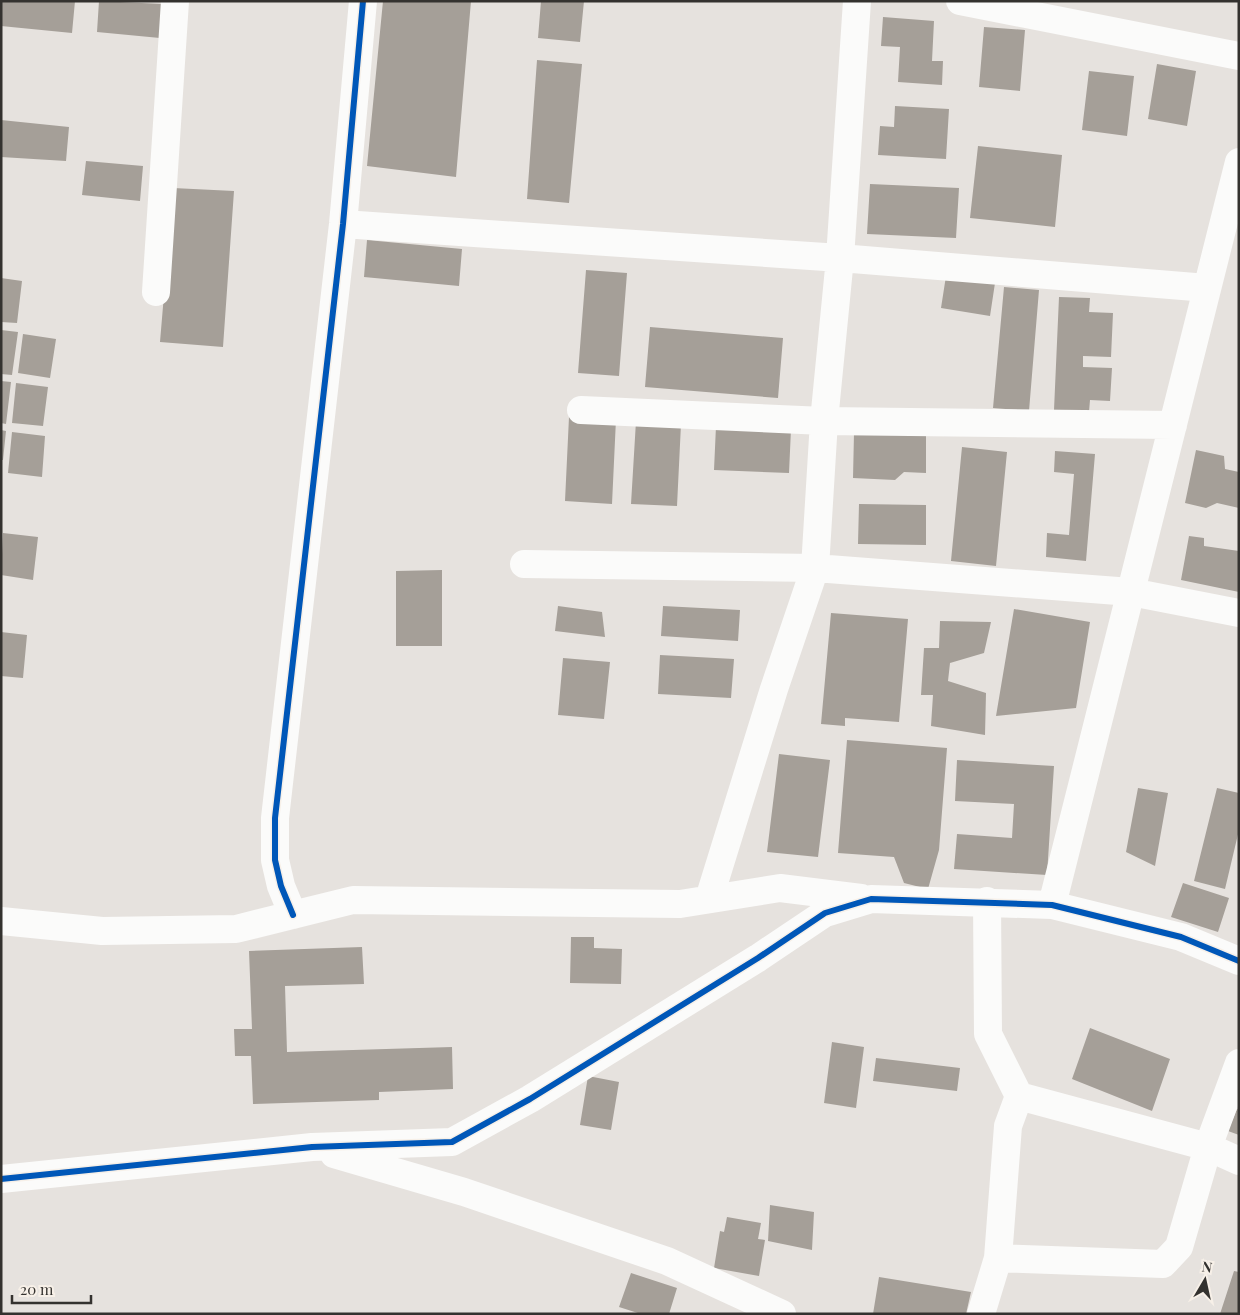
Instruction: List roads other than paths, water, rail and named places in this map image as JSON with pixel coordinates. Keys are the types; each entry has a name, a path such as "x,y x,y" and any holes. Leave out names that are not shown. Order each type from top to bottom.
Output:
{"street":[{"path":"156,292 175,1"},
{"path":"293,915 274,860 275,818 344,224 363,1"},
{"path":"709,899 774,689 815,568 824,420 840,258 857,1"},
{"path":"960,1 1239,56"},
{"path":"1052,905 1239,162"},
{"path":"344,224 840,258 1207,288"},
{"path":"581,410 824,420 1173,425"},
{"path":"524,564 815,568 1131,592 1239,613"},
{"path":"1,921 102,931 236,929 352,900 680,904 780,888 871,899 987,901 1052,905 1181,937 1239,962"},
{"path":"1,1179 312,1147 452,1142 530,1099 758,958 826,913 871,899"},
{"path":"981,1314 998,1258 1008,1126 1019,1096 988,1034 987,901"},
{"path":"998,1258 1162,1264 1179,1247 1208,1147 1239,1063"},
{"path":"1019,1096 1208,1147 1239,1161"},
{"path":"312,1147 464,1192 667,1261 782,1314"}]}
